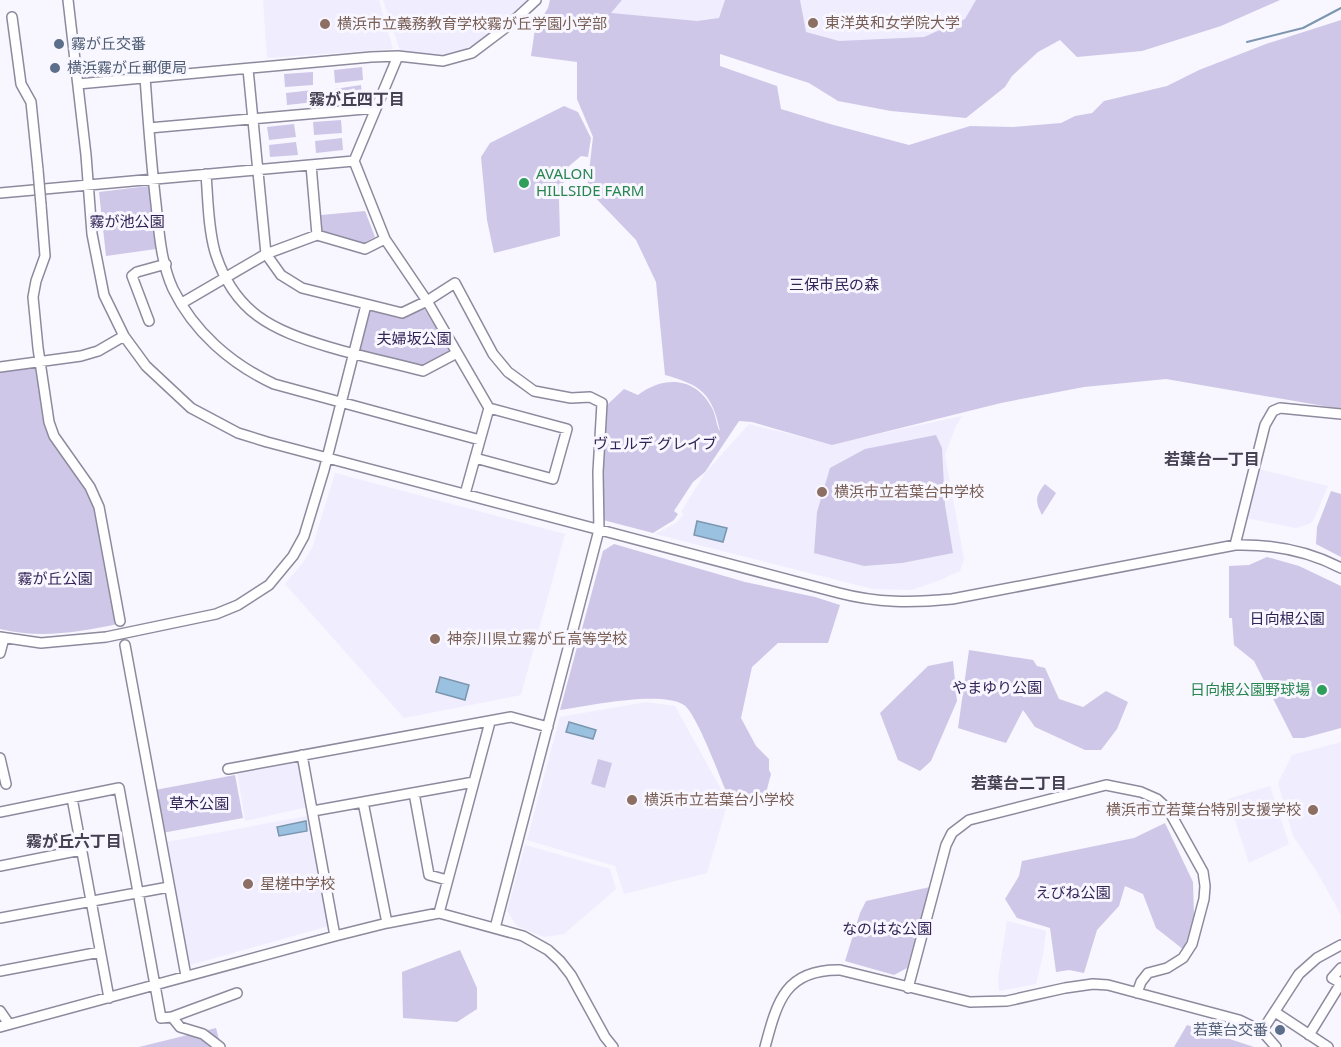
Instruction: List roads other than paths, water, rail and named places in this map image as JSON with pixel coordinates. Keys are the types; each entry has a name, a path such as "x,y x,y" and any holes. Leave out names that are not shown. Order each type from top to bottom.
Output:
{"street":[{"path":"68,0 92,234 104,295 124,336 146,366 191,408 238,433 854,597 893,602 951,599 1235,545 1281,546 1318,557 1341,568"},
{"path":"78,84 398,56 442,61 472,53 509,25 536,0"},
{"path":"12,16 21,84 31,102 38,170 45,256 33,297 49,422 54,436 90,488 99,507 120,621"},
{"path":"398,56 354,161 385,239 427,301 489,408 567,429 553,479 475,458"},
{"path":"248,69 266,254 281,275 302,288 402,313 427,301 455,283 493,354 508,372 534,391 572,398 590,397 602,403 597,472 599,530 495,928"},
{"path":"145,77 161,248 173,288 199,328 219,350 253,374 274,384 480,440"},
{"path":"149,128 376,108"},
{"path":"0,193 354,161"},
{"path":"311,165 317,235"},
{"path":"206,174 213,239 225,278 236,295 269,325 286,334 423,371 457,353"},
{"path":"182,303 266,254 317,235 366,249 385,239"},
{"path":"149,321 132,276 137,272 166,264"},
{"path":"0,653 2,637 41,643 106,637 216,614 238,606 269,585 293,556 304,536 327,458 366,305"},
{"path":"0,367 81,356 98,351 124,336"},
{"path":"465,494 489,408"},
{"path":"1235,545 1265,425 1273,411 1280,408 1341,414"},
{"path":"124,645 186,976"},
{"path":"228,769 511,717 548,727"},
{"path":"439,914 490,722"},
{"path":"302,755 335,936"},
{"path":"0,758 6,783"},
{"path":"314,811 474,782"},
{"path":"908,988 946,845 952,833 969,820 1106,785 1141,792 1157,799 1168,809 1203,872 1204,899 1192,944 1183,958 1167,968 1148,973 1137,993"},
{"path":"0,812 119,788 161,1018 172,1017 237,993"},
{"path":"414,793 429,875 447,880"},
{"path":"72,798 109,998"},
{"path":"363,802 387,923"},
{"path":"0,866 81,850"},
{"path":"0,918 170,886"},
{"path":"0,1011 5,1025 335,936 387,923 439,914 495,928 536,942 560,961 571,975 611,1046"},
{"path":"1262,1031 1299,974 1307,966 1341,945"},
{"path":"0,971 100,952"},
{"path":"1309,1035 1341,983 1332,978 1341,968"},
{"path":"765,1047 780,999 795,982 817,971 840,970 958,1000 980,1002 1007,1001 1051,990 1093,984 1108,985 1239,1020 1262,1031 1276,1047"},
{"path":"1275,1012 1328,1047"},
{"path":"172,1017 175,1024 203,1034 220,1047"}],"water":[{"path":"697,521 727,528 723,542 694,535"},
{"path":"440,677 469,685 465,700 436,692"},
{"path":"569,722 596,730 593,739 566,732"},
{"path":"306,821 307,831 279,836 277,827"}],"waterway":[{"path":"1247,42 1303,28 1341,8"}],"place":[{"name":"東洋英和女学院大学","path":"813,23"},
{"name":"横浜市立義務教育学校霧が丘学園小学部","path":"325,24"},
{"name":"霧が丘交番","path":"59,44"},
{"name":"横浜霧が丘郵便局","path":"55,68"},
{"name":"AVALON HILLSIDE FARM","path":"524,183"},
{"name":"横浜市立若葉台中学校","path":"822,492"},
{"name":"神奈川県立霧が丘高等学校","path":"435,639"},
{"name":"日向根公園野球場","path":"1322,690"},
{"name":"横浜市立若葉台小学校","path":"632,800"},
{"name":"横浜市立若葉台特別支援学校","path":"1313,810"},
{"name":"星槎中学校","path":"248,884"},
{"name":"若葉台交番","path":"1280,1030"}],"district":[{"name":"霧が丘四丁目","path":"357,99"},
{"name":"若葉台一丁目","path":"1212,459"},
{"name":"若葉台二丁目","path":"1019,783"},
{"name":"霧が丘六丁目","path":"74,841"}],"park label":[{"name":"霧が池公園","path":"127,222"},
{"name":"三保市民の森","path":"834,285"},
{"name":"夫婦坂公園","path":"414,339"},
{"name":"ヴェルデ グレイブ","path":"655,444"},
{"name":"霧が丘公園","path":"55,579"},
{"name":"日向根公園","path":"1287,619"},
{"name":"やまゆり公園","path":"997,688"},
{"name":"草木公園","path":"199,804"},
{"name":"えびね公園","path":"1073,893"},
{"name":"なのはな公園","path":"887,929"}]}
